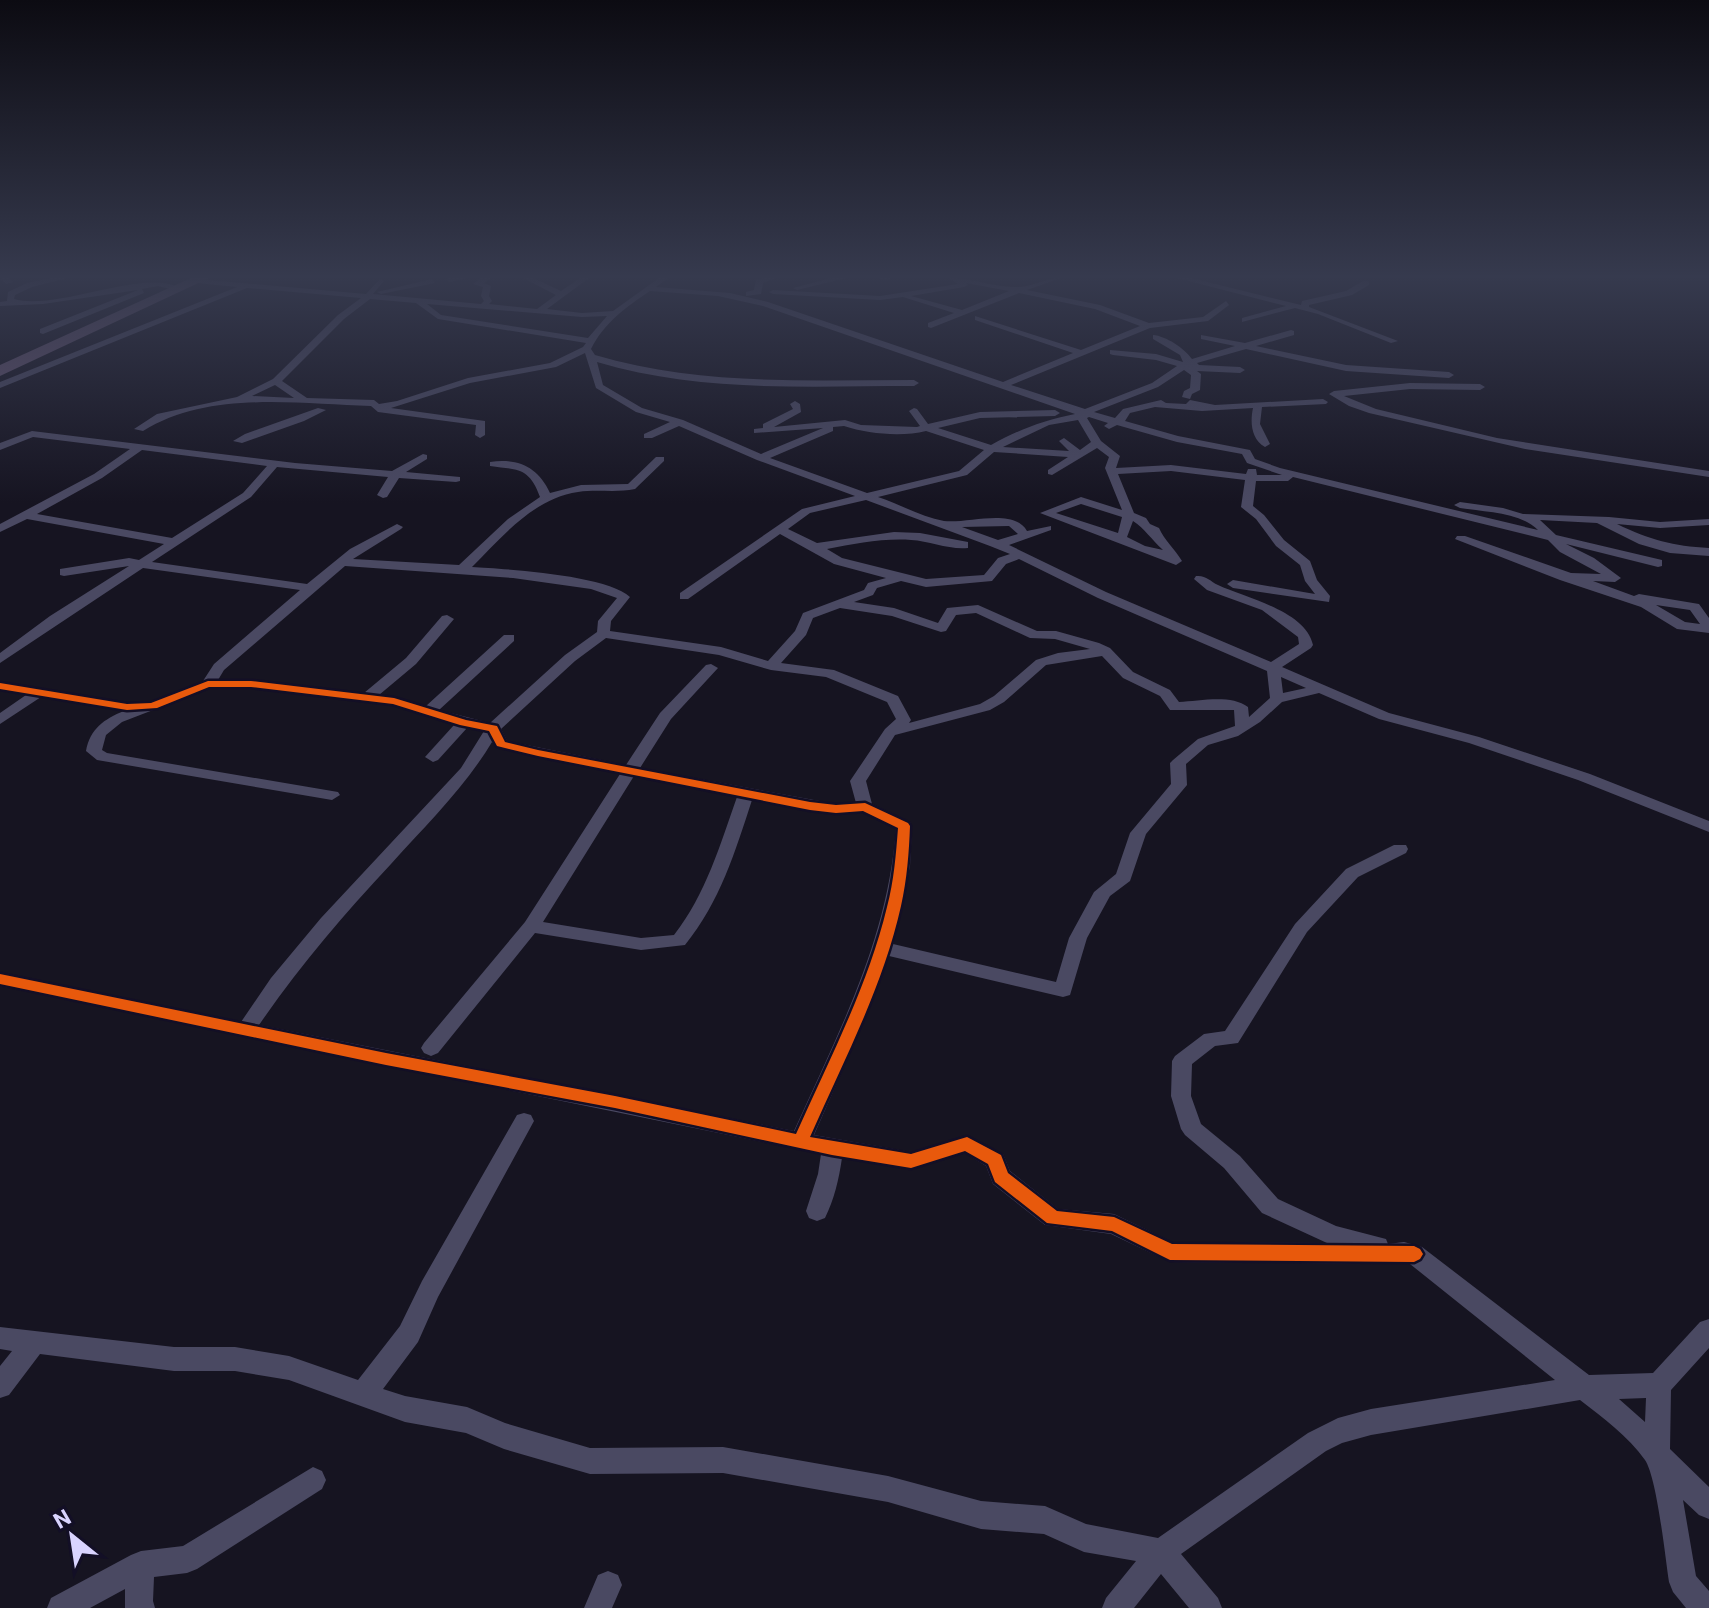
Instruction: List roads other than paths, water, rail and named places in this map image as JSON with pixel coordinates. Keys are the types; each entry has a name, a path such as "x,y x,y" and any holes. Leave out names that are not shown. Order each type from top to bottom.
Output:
{"highway":[{"path":"2,380 49,353"}],"street":[{"path":"2,380 72,353"},
{"path":"240,399 276,381 304,353"},
{"path":"376,406 398,404 495,374 553,365 581,353"},
{"path":"591,353 596,381 605,391 639,410 679,422 761,458 1000,545 1102,595 1391,719 1474,740 1584,777 1709,827"},
{"path":"598,353 636,371 737,385 914,383"},
{"path":"896,353 1054,412 1083,413 1155,385 1186,364 1223,353"},
{"path":"1007,383 1077,353"},
{"path":"1128,353 1155,355 1197,368 1240,370"},
{"path":"1183,353 1186,364 1196,374 1195,390 1187,393 1188,400 1203,408"},
{"path":"1289,353 1346,368 1449,375"},
{"path":"238,441 259,429 304,420 321,410 276,381"},
{"path":"1480,387 1410,386 1334,394 1351,405 1495,441 1604,461 1639,462 1709,474"},
{"path":"139,429 160,416 240,399 303,400 374,403 435,419 481,423 480,435"},
{"path":"1052,472 1079,455 1126,411 1153,404 1203,408 1323,402"},
{"path":"795,404 798,410 758,431 845,423 860,428 917,430 980,415 1083,413 1183,441 1246,452 1251,461 1252,478 1246,505 1280,543 1306,564 1310,580 1325,598 1199,579 1211,587 1267,607 1304,635 1306,645 1303,650 1273,667"},
{"path":"1258,404 1255,424 1265,444"},
{"path":"914,411 925,427 992,449 1079,455"},
{"path":"684,596 809,509 963,473 992,449 1054,412"},
{"path":"1083,413 1096,439 1115,456 1109,465 1130,515 1120,539"},
{"path":"648,436 679,422"},
{"path":"761,458 845,423"},
{"path":"0,431 275,463 456,479"},
{"path":"0,447 32,434"},
{"path":"1064,441 1079,455"},
{"path":"0,529 98,476 140,447"},
{"path":"383,495 396,473 423,457"},
{"path":"461,570 500,529 546,495 631,487 660,459"},
{"path":"1251,461 1302,477 1658,563"},
{"path":"0,659 247,495 275,463"},
{"path":"494,464 518,464 540,480 546,495"},
{"path":"1111,471 1171,468 1252,478 1302,477"},
{"path":"1081,500 1130,515 1155,530 1156,537 1176,561 1120,539 1046,513 1081,500"},
{"path":"1406,500 1488,508 1521,516 1660,525 1709,522"},
{"path":"24,515 175,542"},
{"path":"1521,516 1544,527 1564,549 1590,561 1615,578 1564,577"},
{"path":"1599,520 1643,541 1674,550 1709,552"},
{"path":"943,525 1011,522 1019,526 1024,535"},
{"path":"208,684 219,667 310,588 342,562 397,527"},
{"path":"816,547 889,537 920,537 944,545 1000,545 1047,528"},
{"path":"778,529 838,561 926,583 988,578 1002,561 1020,555"},
{"path":"962,531 964,545"},
{"path":"1461,539 1646,604 1682,626 1709,628"},
{"path":"64,572 129,562 310,588"},
{"path":"342,562 550,579 616,592 624,597 605,621 603,634"},
{"path":"771,666 801,632 808,616 869,592 872,586 901,578"},
{"path":"1618,595 1694,607 1709,628"},
{"path":"838,604 894,612 941,628 952,611 978,609 1035,635 1056,635 1105,651 1128,675 1165,693 1175,707 1224,704 1241,707 1242,727"},
{"path":"368,697 411,661 447,619"},
{"path":"246,1030 278,983 327,922 467,771 493,728 570,658 603,634 721,651 771,666 829,673 893,699 904,720 890,732 858,781 865,807"},
{"path":"430,711 509,638"},
{"path":"890,732 959,717 988,705 1004,696 1035,665 1060,657 1105,651"},
{"path":"1273,667 1277,699"},
{"path":"431,1048 531,926 665,716 711,668"},
{"path":"332,795 102,757 94,751 99,731 117,717 208,684 251,684 368,697 493,728"},
{"path":"0,686 127,707 153,706"},
{"path":"883,948 1063,990 1078,938 1103,892 1124,877 1138,833 1179,785 1178,763 1203,742 1242,727 1277,699 1322,688"},
{"path":"0,720 39,692"},
{"path":"433,757 464,723"},
{"path":"493,728 501,744 836,809 865,807 904,826 904,854 883,948 801,1140"},
{"path":"531,926 641,944 679,941 693,924 720,870 746,793"},
{"path":"1400,849 1352,873 1301,928 1231,1038 1211,1039 1182,1061 1181,1096 1192,1129 1232,1162 1270,1206 1332,1235 1414,1254 1628,1422 1682,1481 1709,1505"},
{"path":"0,979 832,1148 911,1161 967,1144 995,1160 1001,1177 1053,1218 1114,1224 1170,1252 1414,1254"},
{"path":"364,1393 409,1334 430,1289 524,1121"},
{"path":"817,1211 829,1174 832,1148"},
{"path":"1705,1608 1683,1582 1669,1496 1657,1451 1659,1385 1709,1330"},
{"path":"0,1338 174,1359 235,1359 289,1368 315,1380 364,1393 405,1409 467,1420 504,1436 590,1461 723,1460 888,1489 981,1515 1045,1520 1084,1538 1161,1552 1208,1608"},
{"path":"0,1386 35,1342"},
{"path":"1116,1608 1161,1552 1317,1442 1338,1431 1371,1422 1581,1388 1659,1385"},
{"path":"61,1608 141,1565 187,1559 313,1480"},
{"path":"141,1565 138,1604 141,1608"}]}
